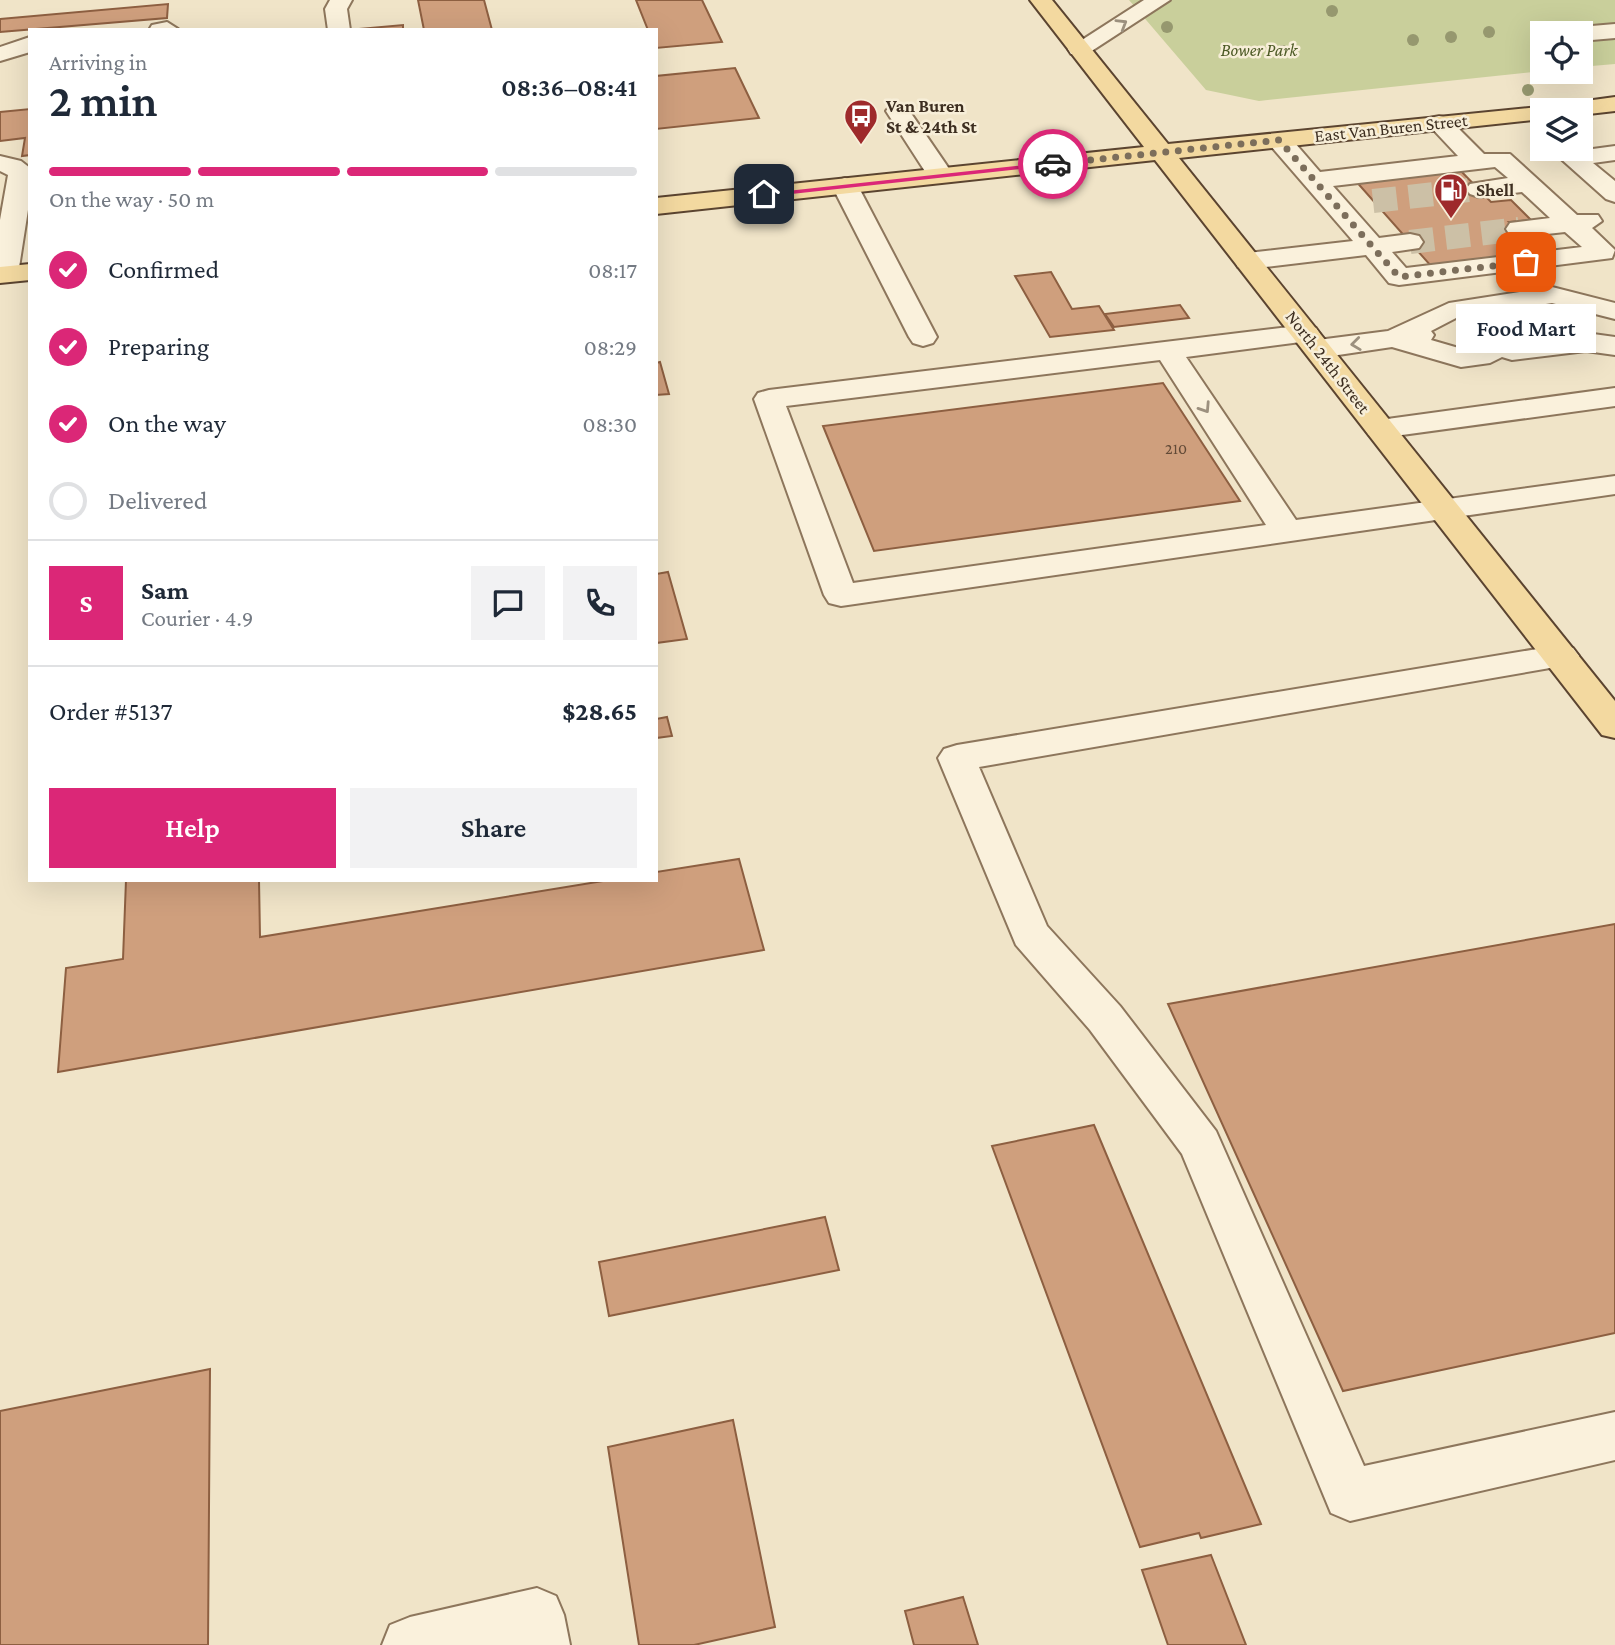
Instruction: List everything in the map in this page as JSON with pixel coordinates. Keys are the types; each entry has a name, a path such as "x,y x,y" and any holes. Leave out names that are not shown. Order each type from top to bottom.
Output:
{"main road":[{"name":"North 24th Street","path":"1041,0 1615,726"},
{"path":"1593,108 1612,107"},
{"name":"East Van Buren Street","path":"658,206 1530,113"}],"street":[{"path":"339,28 336,9 341,0"},
{"path":"1079,49 1162,0"},
{"path":"1593,33 1615,31"},
{"path":"0,54 28,45"},
{"path":"898,111 941,176"},
{"path":"1439,123 1478,162"},
{"path":"1279,140 1315,180 1349,204 1373,247 1399,277 1603,252 1501,159 1315,180"},
{"path":"1593,156 1615,153"},
{"path":"1479,189 1563,161"},
{"path":"1576,161 1615,194"},
{"path":"0,163 12,166 21,173 11,274"},
{"path":"845,186 923,337"},
{"path":"1519,229 1615,218"},
{"path":"1248,261 1410,242"},
{"path":"1394,339 1449,311 1552,295 1615,311"},
{"path":"1615,327 1578,319 1546,317 1476,325 1394,339 1312,341 1168,351 769,399 841,595 1615,485"},
{"path":"1394,339 1461,358 1586,342 1615,346"},
{"path":"1168,351 1287,532"},
{"path":"1461,358 1507,412"},
{"path":"1380,429 1615,397"},
{"path":"1560,656 957,758 1030,934 1105,1018 1200,1144 1350,1494 1615,1436"},
{"path":"410,1645 537,1615 542,1645"}],"green space":[{"name":"Bower Park","path":"1129,0 1615,0 1615,64 1593,66 1593,21 1530,21 1530,72 1259,101 1206,90"}],"building":[{"path":"418,0 484,0 491,28 424,28"},
{"path":"636,0 702,0 722,42 658,48 658,28 647,28"},
{"path":"168,4 167,18 0,32 0,19"},
{"path":"403,25 403,28 370,28"},
{"path":"735,68 759,118 658,129 658,76"},
{"path":"28,109 28,155 22,156 25,138 0,141 0,112"},
{"path":"1458,168 1491,202 1511,200 1531,220 1509,222 1544,254 1431,266 1354,179"},
{"path":"1051,272 1072,309 1099,306 1114,330 1050,337 1015,276"},
{"path":"1180,305 1189,318 1114,327 1105,314"},
{"path":"1552,325 1564,337 1482,347 1471,334"},
{"path":"660,362 669,394 658,395"},
{"path":"1163,383 1240,501 874,551 823,426"},
{"path":"668,572 687,639 658,643 658,574"},
{"path":"667,717 672,736 658,738 658,719"},
{"path":"739,859 764,950 58,1072 66,968 123,959 126,882 259,882 260,937 597,882 658,882 658,872"},
{"path":"1615,924 1615,1333 1343,1391 1168,1004"},
{"path":"1094,1125 1261,1524 1201,1538 1199,1533 1140,1547 992,1146"},
{"path":"825,1217 839,1270 609,1316 599,1262"},
{"path":"210,1369 208,1645 0,1645 0,1411"},
{"path":"733,1420 775,1627 694,1645 639,1645 608,1447"},
{"path":"1211,1555 1246,1645 1168,1645 1142,1570"},
{"path":"963,1597 978,1645 914,1645 905,1611"}],"tunnel":[{"path":"1373,201 1479,189"},
{"path":"1410,242 1519,229"},
{"path":"1466,326 1487,324"}],"way so far":[{"path":"1053,164 1279,140 1399,277 1526,262"}],"place":[{"name":"Van Buren St & 24th St","path":"861,146"},
{"name":"Shell","path":"1451,220"},
{"name":"Food Mart","path":"1526,262"}],"route":[{"path":"764,194 1053,164"}]}
